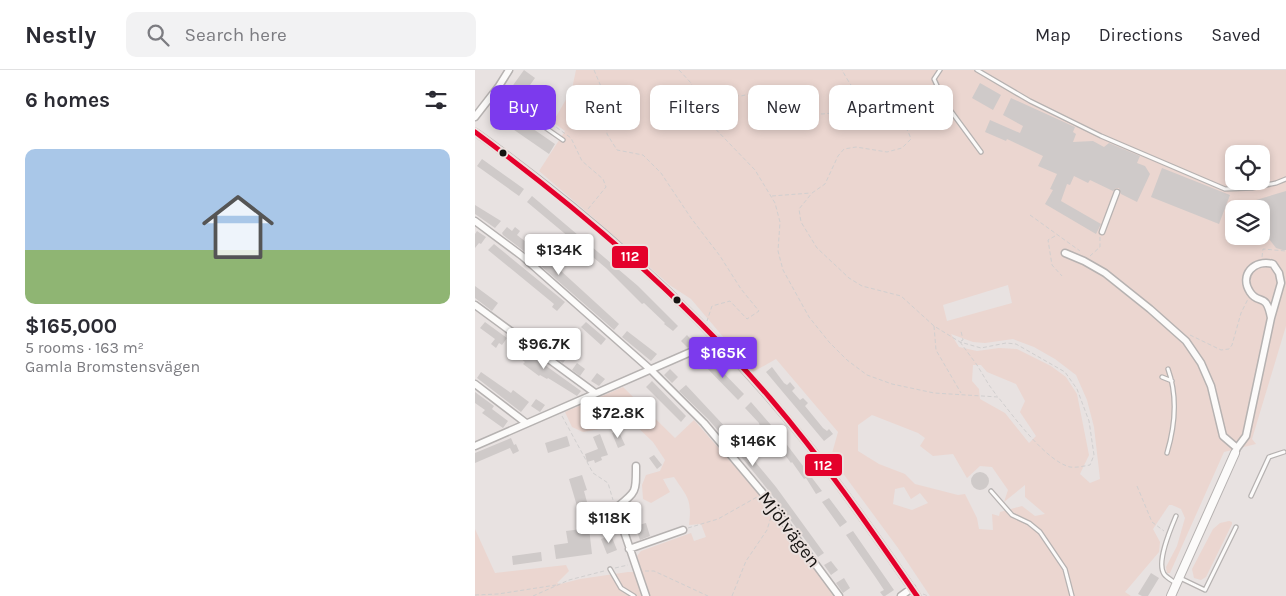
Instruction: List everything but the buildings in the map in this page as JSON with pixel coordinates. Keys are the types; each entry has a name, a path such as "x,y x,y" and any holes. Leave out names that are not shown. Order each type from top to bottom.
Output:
{"street":[{"path":"500,85 508,70"},
{"path":"475,117 490,97"},
{"path":"475,132 507,154 583,216 647,272 705,329 805,441 855,506 917,596"},
{"path":"1102,232 1117,192"},
{"name":"Mjölvägen","path":"475,220 522,256 651,370 704,424 775,508 839,596"},
{"path":"1065,253 1105,273 1150,309 1186,342 1201,363 1211,386 1223,436 1236,450"},
{"path":"1171,596 1236,450 1246,436 1271,318 1281,284 1279,273 1273,264 1261,263 1255,265 1249,273 1248,288 1255,297 1265,300 1269,306 1271,318"},
{"path":"1279,293 1286,280"},
{"path":"475,306 595,393"},
{"path":"475,446 716,341"},
{"path":"475,384 526,423"},
{"path":"636,466 636,488 634,494 616,508 646,596"},
{"path":"629,550 683,530"},
{"path":"901,596 912,588"}],"lane":[{"path":"940,70 933,79 945,103 981,152"},
{"path":"977,70 1030,101 1101,136 1225,189 1252,188 1286,179"},
{"path":"549,130 563,140"},
{"path":"1167,454 1174,422 1172,381 1168,369"},
{"path":"1163,377 1172,381"},
{"path":"1251,496 1269,458 1284,452"},
{"path":"991,491 1012,515 1029,523 1040,532 1065,569 1072,596"},
{"path":"1177,516 1168,534 1162,560 1164,574 1205,590 1236,527"},
{"path":"610,569 621,588 634,596"}],"path":[{"path":"594,70 605,96 607,134 617,150 643,155 661,173 741,289 759,311 747,319 730,301 712,306 705,329"},
{"path":"679,70 692,85"},
{"path":"842,70 852,85"},
{"path":"738,96 758,92 776,95 807,111 829,113"},
{"path":"556,127 571,138 582,161 603,179 606,187 583,216"},
{"path":"716,130 755,170 771,196 780,222 777,250 783,270 809,317 829,342 847,360 867,376 915,390 998,397"},
{"path":"908,130 911,139 902,148 887,152 856,147 844,149 838,156 825,184 811,193 799,209 801,222 817,248 849,278 862,286 901,296 934,326 960,342 981,348 1016,344 1065,372 1077,389 1089,420 1094,455 1090,465 1071,467 1053,458 1027,433 989,386 977,365 960,342"},
{"path":"771,196 811,193"},
{"path":"1030,215 1080,252"},
{"path":"1091,259 1089,257 1100,247 1102,232"},
{"path":"1056,235 1047,240 1052,265 1063,276"},
{"path":"1261,263 1263,250 1286,251"},
{"path":"1183,332 1221,350 1229,349 1232,345 1241,313 1251,293"},
{"path":"934,326 935,350 961,394"},
{"path":"960,342 963,340 961,331"},
{"path":"558,410 593,473 608,482 616,508"},
{"path":"1137,486 1152,522 1168,534"},
{"path":"683,530 718,518 764,494"},
{"path":"732,596 746,561 767,530 775,508"},
{"path":"533,596 569,580 634,563"},
{"path":"637,571 654,571 708,596"},
{"path":"475,595 498,594 558,585"}],"shaded area":[{"path":"576,70 1286,70 1286,326 1252,439 1256,444 1224,452 1170,573 1167,573 1166,567 1177,546 1185,518 1181,509 1169,505 1153,529 1160,542 1159,552 1125,592 1131,596 930,596 898,548 831,457 838,432 776,359 753,372 691,299 671,286 539,171 565,131 556,124 556,117 566,99 566,130 640,130 640,85 573,85","holes":["1008,285 1012,303 947,321 943,305","951,334 973,342 985,343 1013,339 1034,347 1055,359 1076,375 1087,400 1094,427 1100,479 1090,483 1080,474 1089,455 1077,394 1066,377 1051,366 1017,349 999,348 977,351 959,347","973,365 981,365 987,372 1016,384 1025,401 1020,412 1036,436 1029,443 1005,413 980,399 979,389 972,381","872,415 918,433 925,438 920,446 933,456 953,454 967,478 980,466 992,467 1008,490 1004,502 1025,485 1025,497 1045,514 1035,516 1022,506 1000,512 999,516 992,514 993,530 979,529 977,518 965,494 958,495 915,484 905,474 879,464 858,451 858,425","904,487 911,499 920,493 928,503 912,510 893,504 895,489"]},
{"path":"623,387 675,438 694,420 766,502 835,596 650,596 637,556 641,551 691,533 694,541 706,537 701,524 689,525 690,509 688,499 674,477 663,479 670,492 651,503 643,499 642,485 646,475 660,471 665,460 653,442 633,423 583,432 572,427 565,412"},
{"path":"1229,521 1232,524 1206,577 1201,580 1194,578 1192,569 1213,529 1220,523"},
{"path":"475,529 495,573 566,565 569,571 557,583 560,584 580,579 634,572 645,596 475,596"}],"transit line":[{"name":"112","path":"475,132 554,193 630,257 667,290 737,361 770,398 828,470 917,596"}]}
